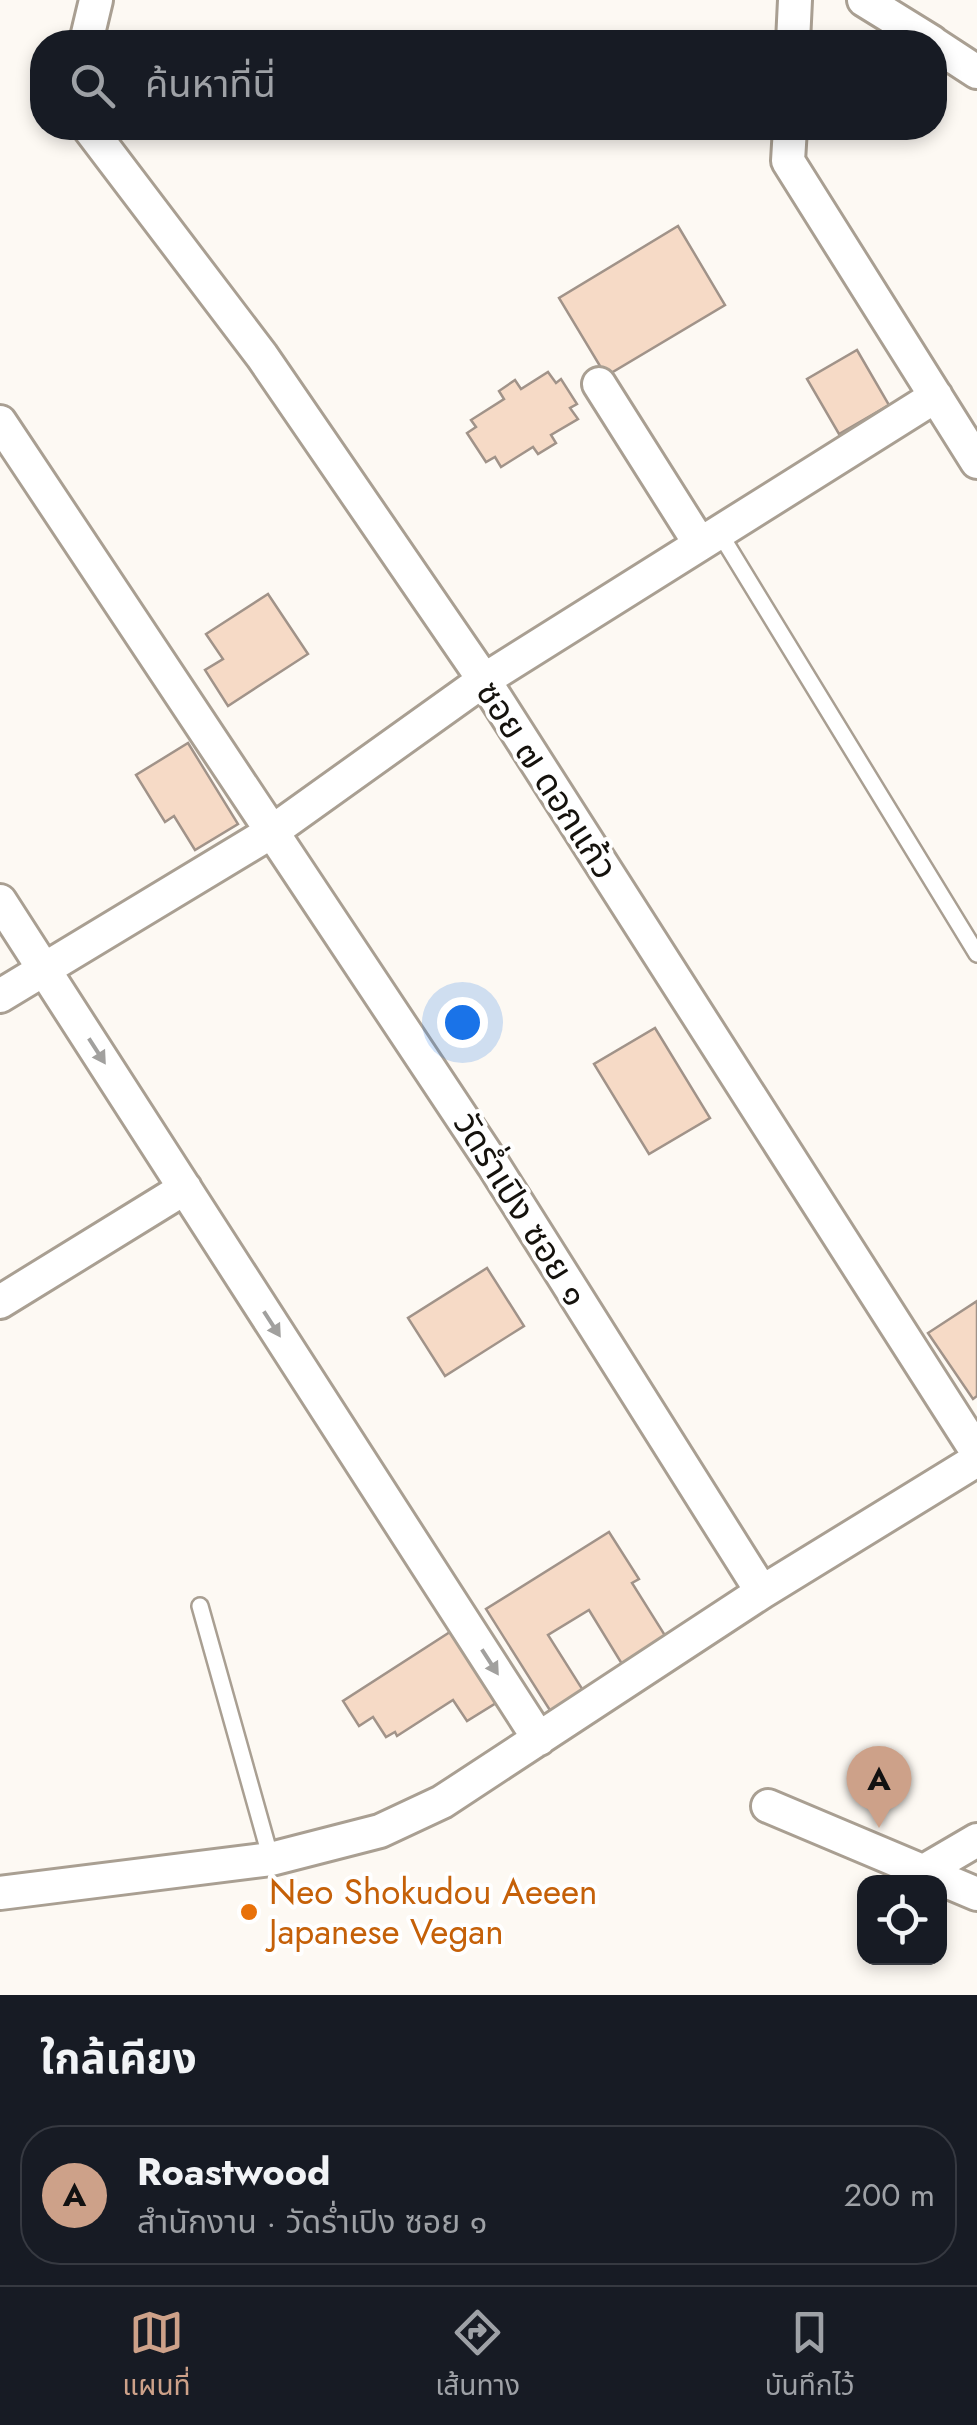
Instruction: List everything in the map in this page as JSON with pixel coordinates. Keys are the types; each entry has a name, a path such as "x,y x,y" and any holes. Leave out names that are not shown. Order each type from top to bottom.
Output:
{"street":[{"path":"89,30 96,0"},
{"path":"794,30 795,0"},
{"path":"864,0 912,30"},
{"path":"947,52 977,72"},
{"name":"ซอย ๗ ดอกแก้ว","path":"98,140 262,356 484,680 977,1452"},
{"path":"789,140 788,160 977,462"},
{"path":"599,384 709,538"},
{"path":"0,996 274,830 484,680 936,396"},
{"name":"วัดร่ำเปิง ซอย ๑","path":"0,422 494,1166 762,1592"},
{"path":"0,900 539,1739"},
{"path":"0,1302 185,1188"},
{"path":"0,1893 271,1859 380,1831 442,1802 762,1592 977,1460"},
{"path":"768,1806 977,1894"},
{"path":"924,1872 977,1840"}],"lane":[{"path":"709,538 977,954"},
{"path":"200,1606 271,1859"}],"building":[{"path":"678,226 725,305 606,376 559,298"},
{"path":"857,350 889,405 839,434 807,379"},
{"path":"548,372 556,383 561,379 577,404 570,408 578,419 551,435 556,443 538,454 533,447 501,467 495,457 486,462 467,433 476,427 471,420 504,399 499,391 515,380 521,389"},
{"path":"268,594 308,654 228,706 205,670 223,659 206,634"},
{"path":"188,743 238,824 195,850 174,816 165,822 136,775"},
{"path":"655,1028 710,1118 649,1154 594,1064"},
{"path":"487,1268 524,1326 445,1376 408,1318"},
{"path":"977,1301 977,1396 973,1399 928,1333"},
{"path":"609,1532 639,1579 632,1583 666,1637 622,1664 589,1610 548,1635 586,1695 553,1715 486,1609"},
{"path":"450,1632 496,1703 467,1721 453,1700 397,1736 395,1732 386,1737 373,1717 359,1726 343,1701"}],"place":[{"name":"Roastwood","path":"879,1828"},
{"name":"Neo Shokudou Aeeen Japanese Vegan","path":"249,1912"}]}
